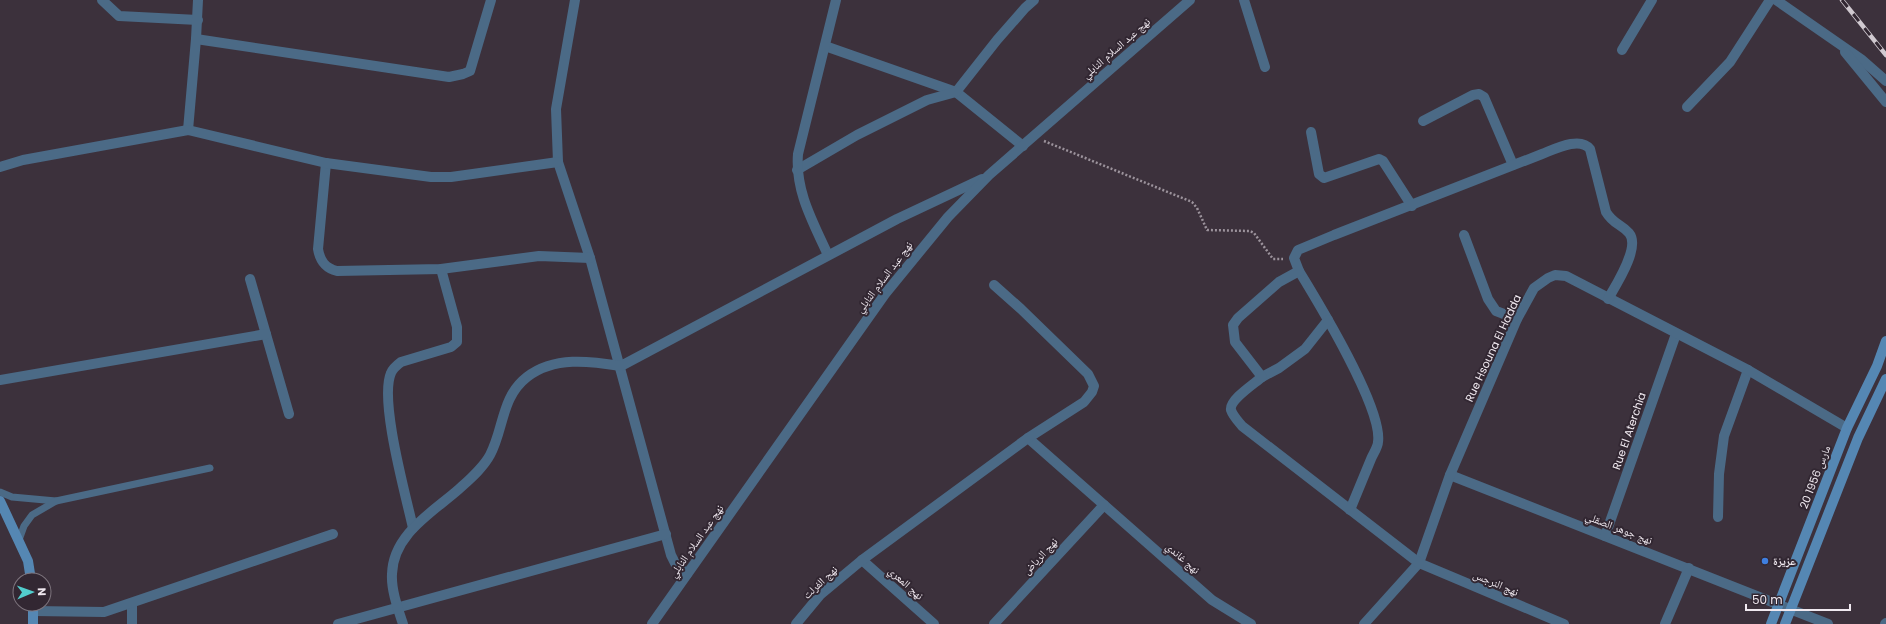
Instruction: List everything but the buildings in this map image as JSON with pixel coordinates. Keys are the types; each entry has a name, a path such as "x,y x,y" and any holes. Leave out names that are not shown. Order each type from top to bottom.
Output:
{"main road":[{"name":"20 مارس 1956","path":"1771,624 1848,428 1886,341"},
{"path":"1785,624 1858,438 1886,378"},
{"path":"0,501 28,561 30,572"},
{"path":"33,624 34,612"}],"street":[{"path":"102,0 119,16 198,20"},
{"path":"188,130 198,20 198,0"},
{"path":"196,39 449,77 470,71 491,0"},
{"path":"575,0 556,108 558,162 590,258 621,366 671,555 675,563 687,574"},
{"path":"828,255 802,197 796,170 798,154 836,0"},
{"path":"796,170 857,135 927,100 956,92 997,40 1034,0"},
{"name":"نهج عبد السلام النابلي","path":"652,623 884,294 948,217 989,175 1190,0"},
{"path":"1244,0 1265,67"},
{"path":"1622,50 1652,0"},
{"path":"1687,107 1730,62 1770,0"},
{"path":"1776,0 1874,69 1886,81"},
{"path":"1836,42 1886,102"},
{"path":"825,46 956,92 1023,146"},
{"path":"1423,121 1473,95 1479,94 1484,97 1513,165"},
{"path":"0,167 23,160 188,130 326,163 431,178 451,177 558,162"},
{"path":"1311,132 1319,174 1324,178 1379,159 1383,161 1412,206"},
{"path":"1350,510 1378,442 1376,422 1367,397 1328,320 1299,271 1294,258 1298,250 1513,165 1569,145 1584,144 1590,149 1606,212 1611,220 1628,232 1632,241 1633,249 1608,300"},
{"path":"326,163 318,249 321,261 326,266 337,271 441,269 539,256 590,258"},
{"path":"403,624 392,575 394,560 399,546 413,528 467,482 487,460 493,448 511,394 528,376 549,366 576,361 621,366 897,219 989,175"},
{"path":"1464,235 1488,299 1496,311 1517,319"},
{"path":"413,528 391,426 388,401 389,381 391,373 401,362 451,347 457,342 457,327 441,269"},
{"path":"1299,271 1279,282 1238,318 1233,325 1235,342 1262,377 1279,368 1305,349 1328,320"},
{"name":"Rue Hsouna El Hadda","path":"1364,624 1419,563 1450,475 1517,319 1534,288 1542,281 1555,275 1566,276 1608,300 1748,370 1848,428"},
{"path":"250,279 289,414"},
{"name":"نهج الفرلت","path":"796,624 820,595 862,560 1028,438 1084,402 1092,392 1094,382 1083,369 994,285"},
{"path":"0,380 266,334"},
{"name":"Rue El Aterchia","path":"1605,536 1676,334"},
{"path":"1718,517 1719,474 1724,436 1748,370"},
{"name":"نهج النرجس","path":"1262,377 1232,402 1231,409 1233,414 1242,426 1419,563 1564,624"},
{"name":"نهج غاندي","path":"1028,438 1212,600 1251,624"},
{"name":"نهج جوهر الصقلي","path":"1450,475 1828,624"},
{"name":"نهج الرياض","path":"994,624 1104,505"},
{"path":"52,608 104,612 132,604 333,534"},
{"path":"338,624 666,534"},
{"name":"نهج المعري","path":"862,560 934,624"},
{"path":"1665,624 1689,568"},
{"path":"132,604 132,624"}],"lane":[{"path":"0,492 12,497 56,501 210,468"},
{"path":"19,540 24,526 32,515 56,501"}],"path":[{"path":"1034,136 1192,202 1197,208 1206,230 1250,231 1258,237 1273,259 1294,258"}],"railway":[{"path":"1842,0 1886,55"}],"place":[{"name":"عزيزة","path":"1765,561"}]}
